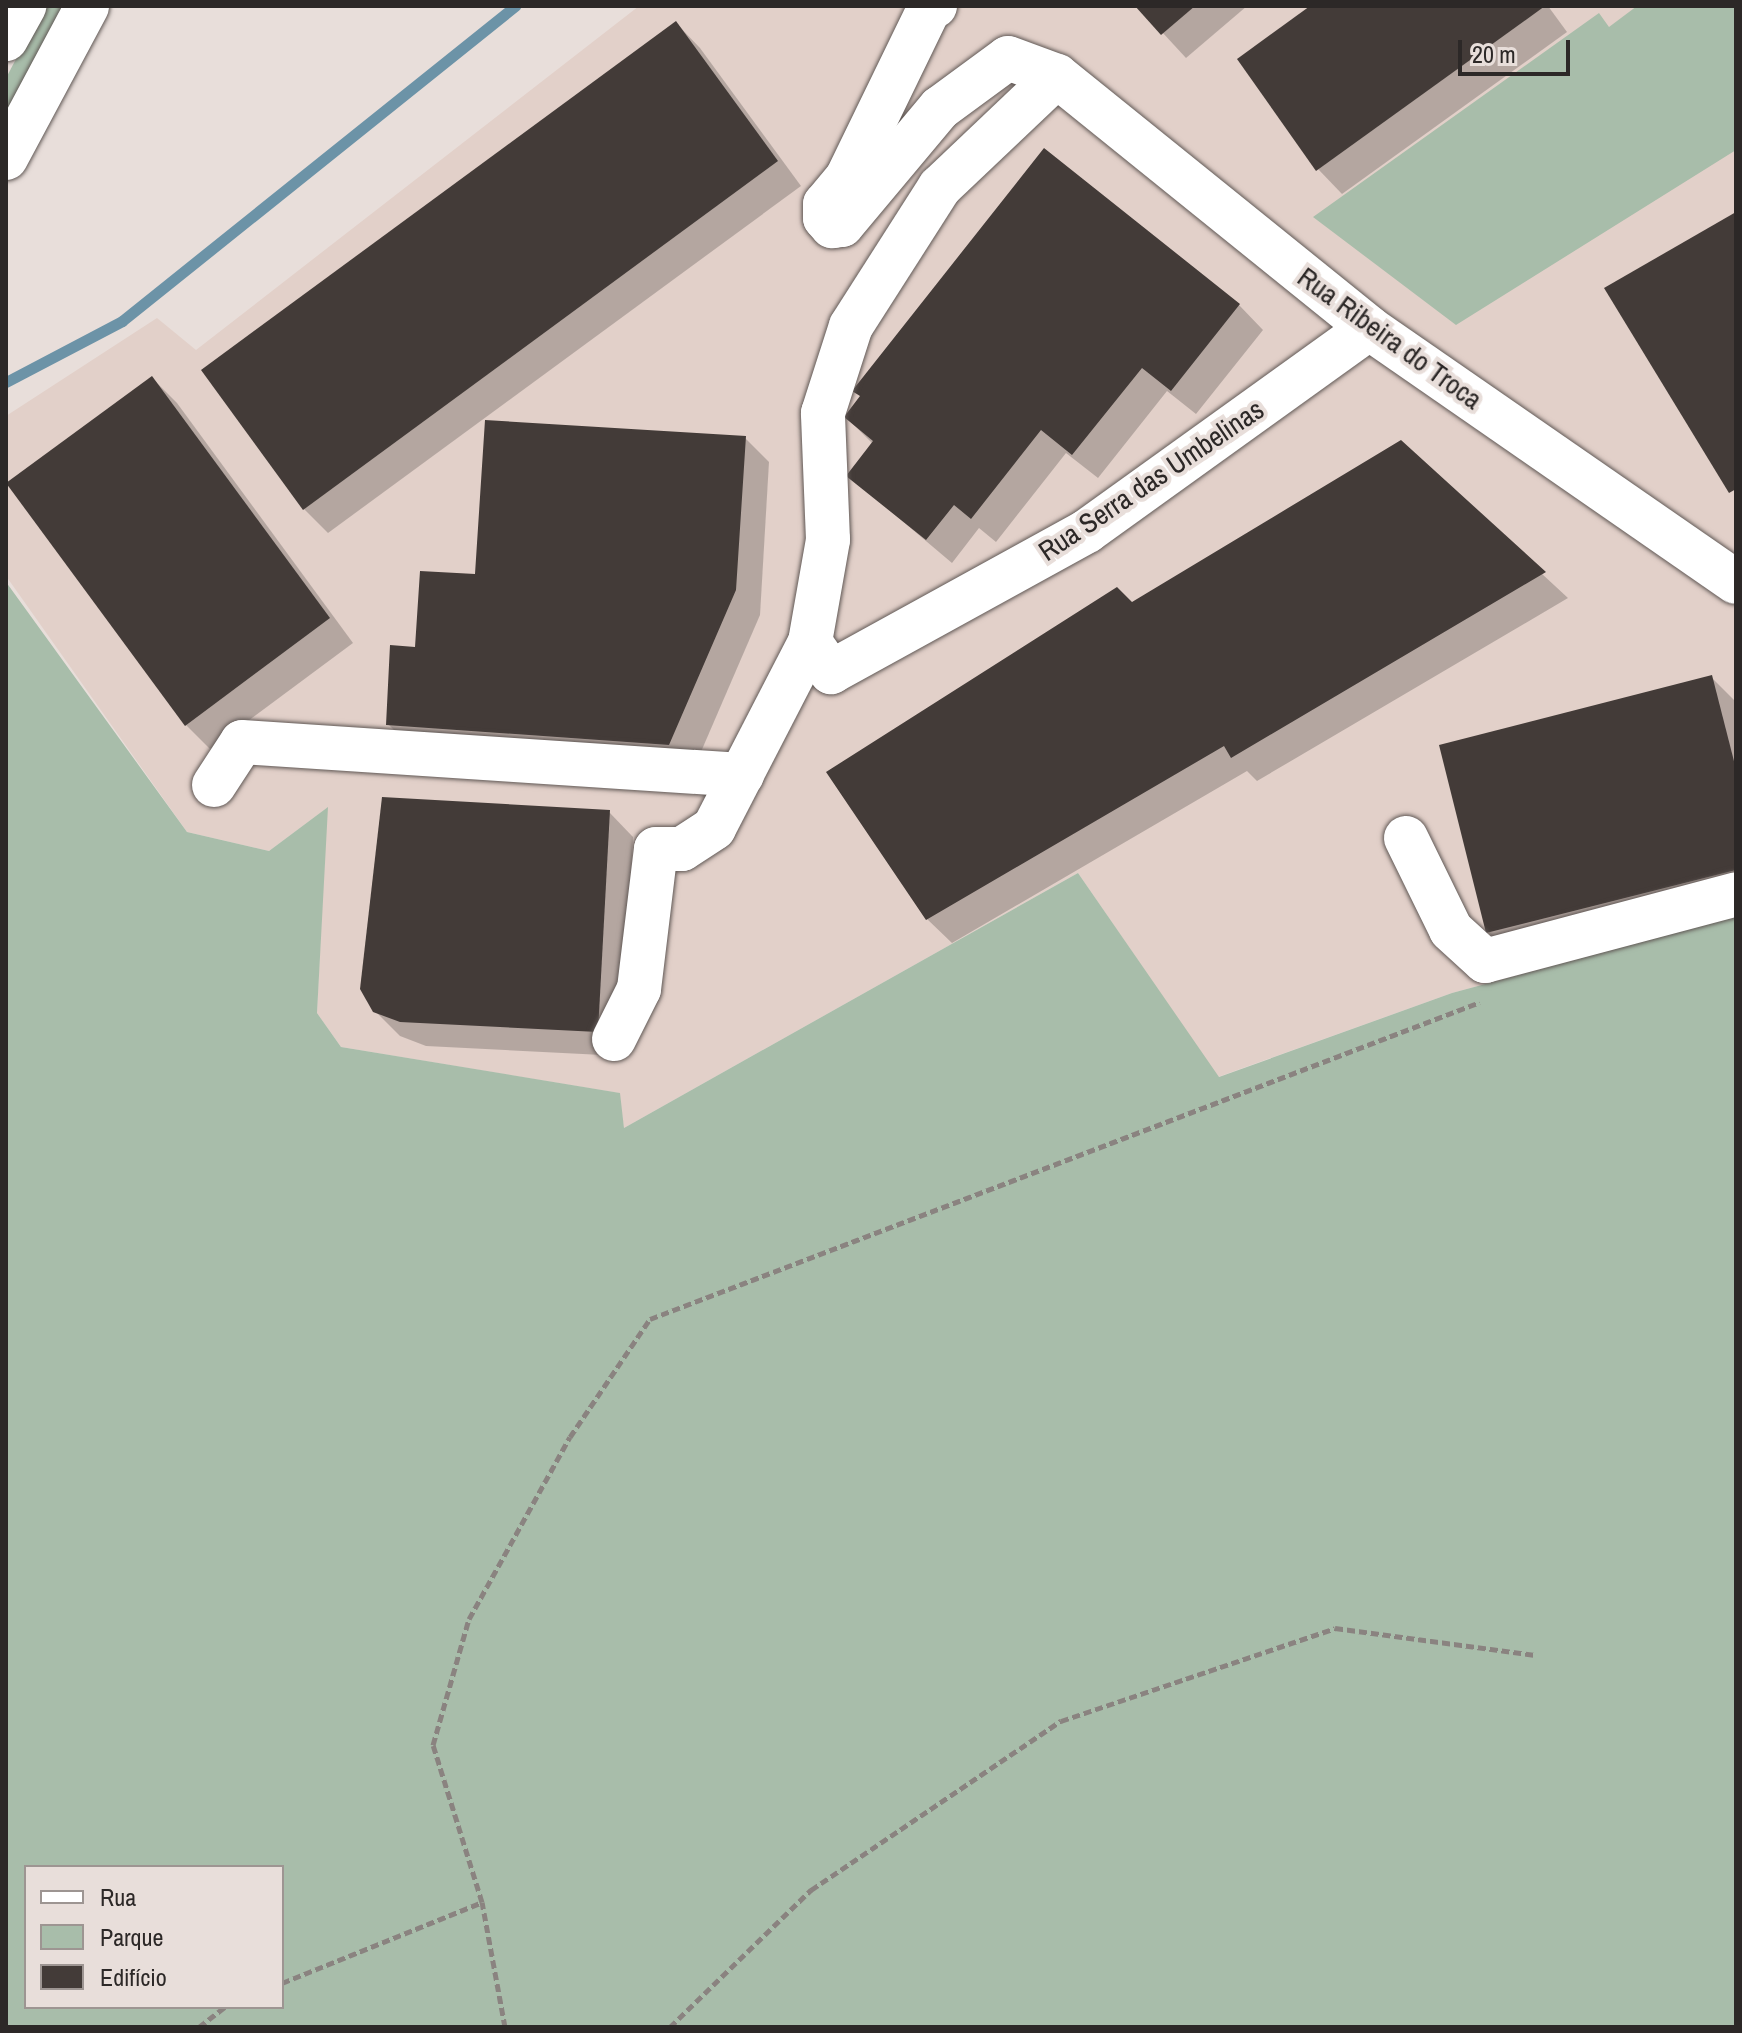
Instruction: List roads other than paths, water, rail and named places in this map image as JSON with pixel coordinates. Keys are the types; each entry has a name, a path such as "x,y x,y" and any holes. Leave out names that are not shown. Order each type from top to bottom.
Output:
{"street":[{"path":"6,39 24,6"},
{"path":"6,158 87,6"},
{"name":"Rua Ribeira do Troca","path":"935,6 929,9 847,178 825,204 825,218 832,226 842,225 940,108 1008,58 1057,76 1369,328 1736,582"},
{"path":"614,1039 639,989 656,849 682,849 714,828 810,642 828,540 823,413 851,326 940,187 1057,76"},
{"name":"Rua Serra das Umbelinas","path":"810,642 831,672 1087,531 1369,328"},
{"path":"214,785 242,742 742,775"},
{"path":"1406,838 1451,930 1485,961 1736,894"}],"waterway":[{"path":"6,382 122,321 515,6"}]}
